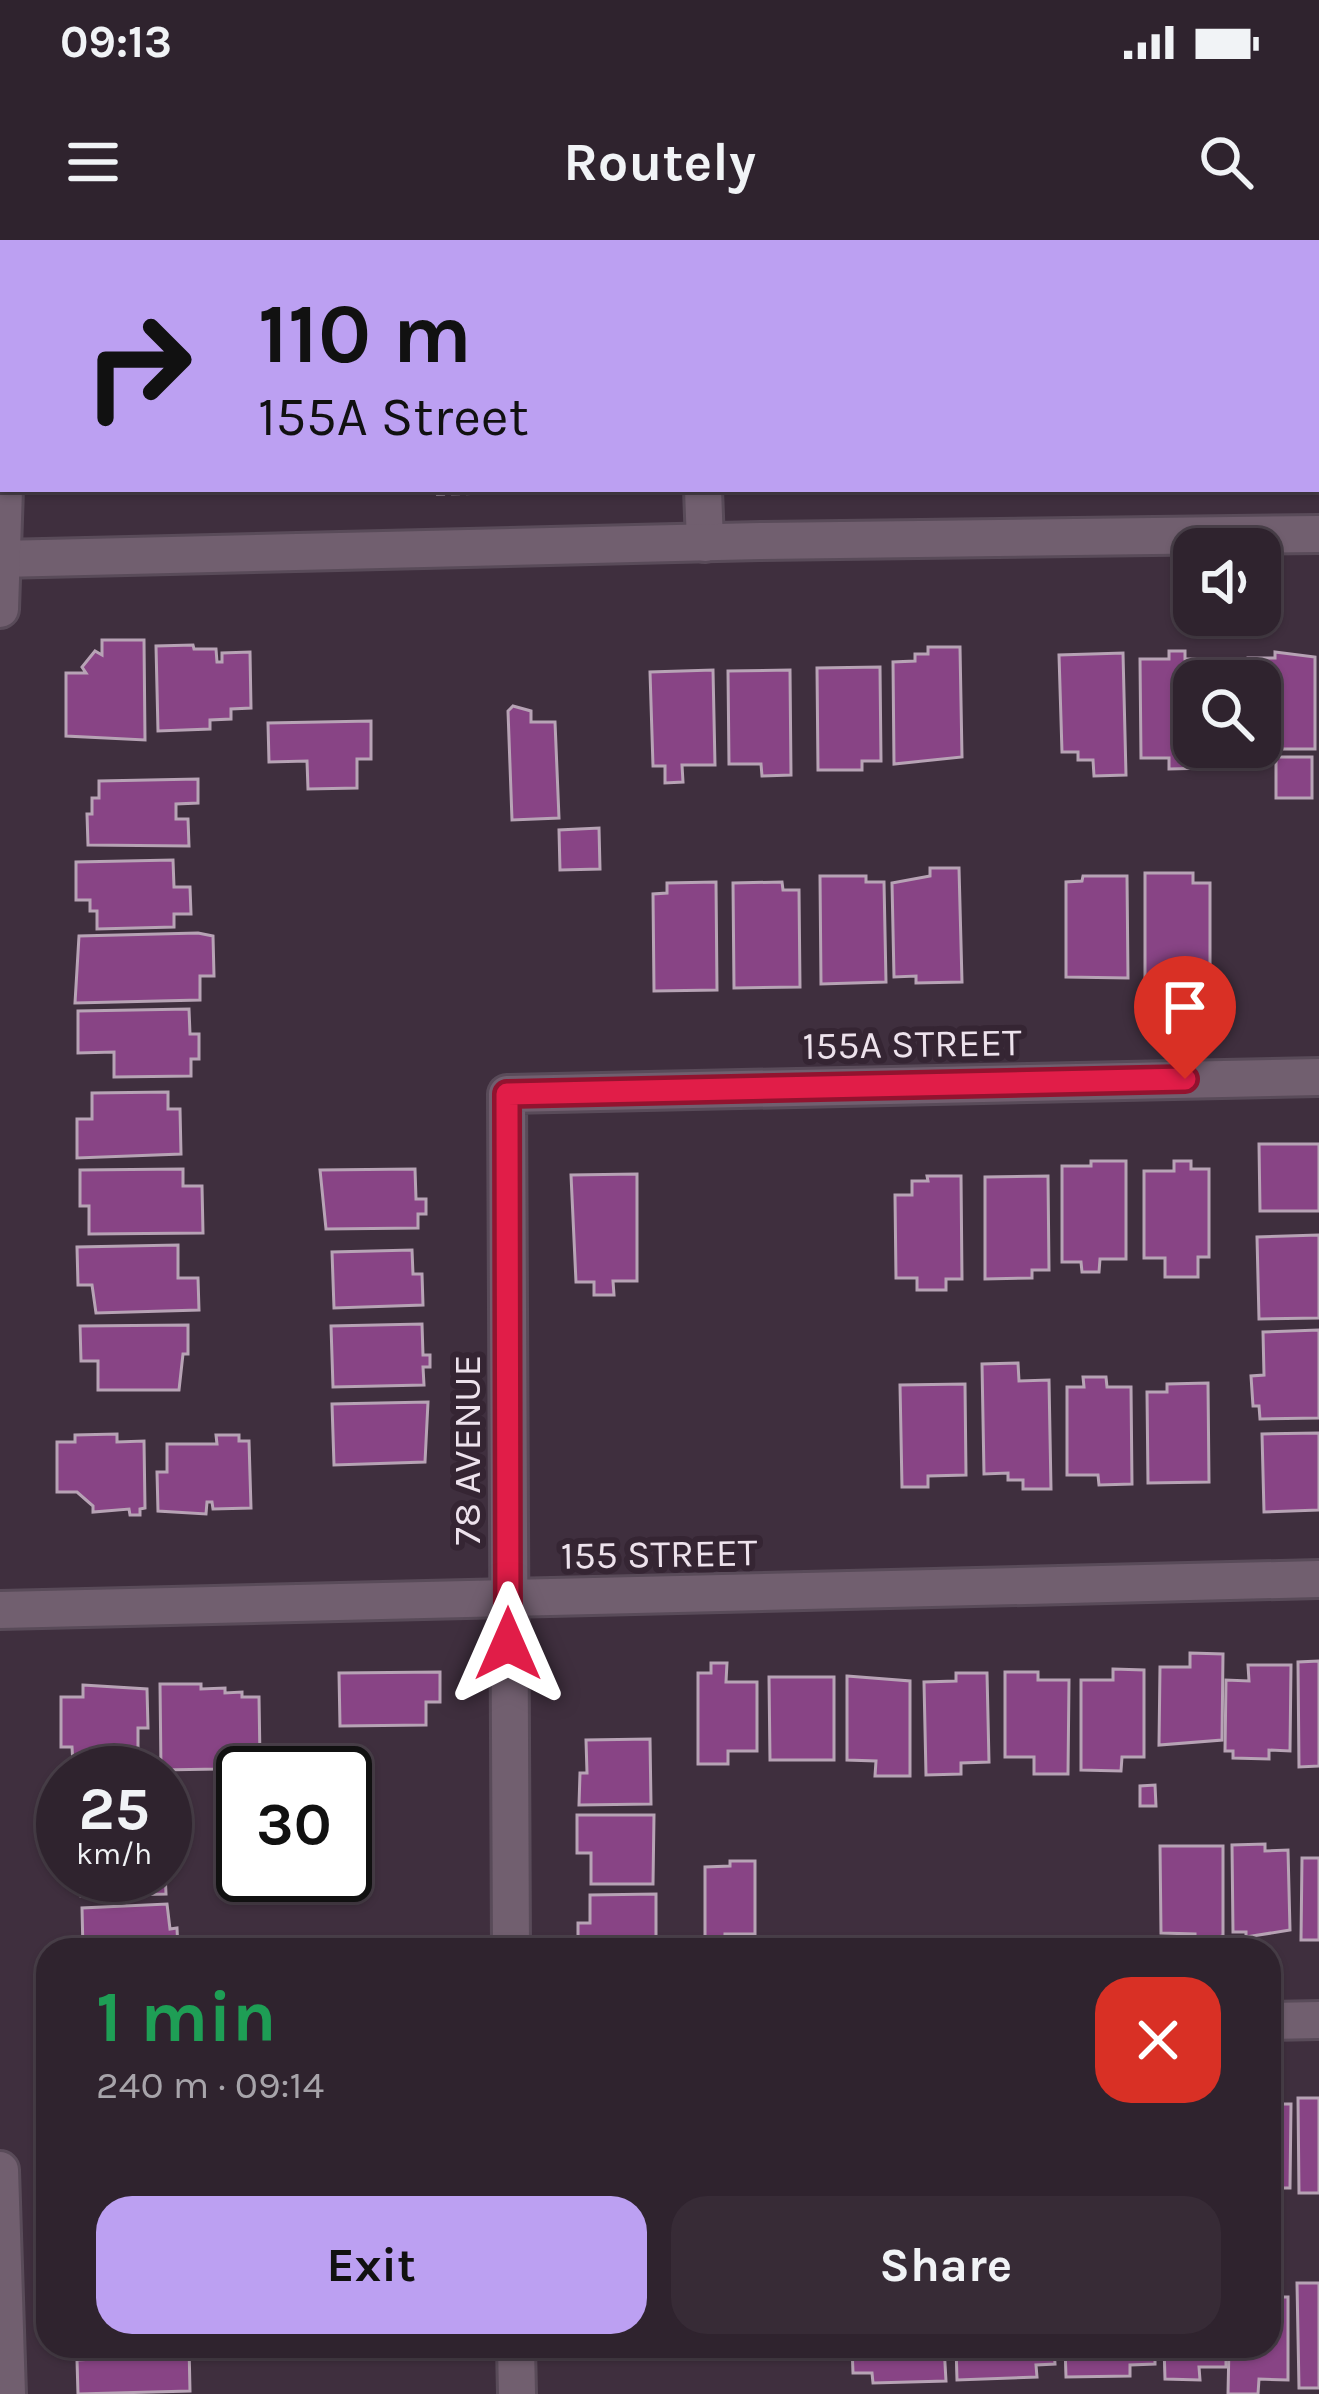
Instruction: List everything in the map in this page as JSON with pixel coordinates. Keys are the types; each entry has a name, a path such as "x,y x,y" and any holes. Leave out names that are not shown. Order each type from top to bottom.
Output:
{"street":[{"path":"0,609 4,492"},
{"path":"703,492 705,543"},
{"path":"1,559 1319,534"},
{"name":"155A STREET","path":"507,1094 1319,1077"},
{"name":"78 AVENUE","path":"507,1094 511,1938"},
{"name":"155 STREET","path":"0,1610 1319,1579"},
{"path":"1281,2021 1319,2020"},
{"path":"0,2170 7,2394"},
{"path":"516,2358 518,2394"}],"path":[{"path":"436,493 470,492"}],"building":[{"path":"102,640 144,640 145,740 66,736 66,673 86,673 82,667 95,651 102,655"},
{"path":"193,645 194,649 216,649 217,662 222,662 222,653 250,652 251,708 231,709 231,719 210,720 210,729 158,731 156,646"},
{"path":"928,647 960,647 962,757 894,764 893,662 915,661 915,654 928,654"},
{"path":"1169,651 1185,651 1185,659 1207,659 1173,660 1173,768 1209,768 1169,769 1169,758 1141,758 1140,659 1169,659"},
{"path":"1275,652 1315,657 1315,749 1281,749 1281,660 1248,660 1275,658"},
{"path":"1123,653 1126,775 1094,776 1093,760 1078,760 1078,752 1062,752 1059,655"},
{"path":"880,667 881,761 862,761 862,770 818,770 817,668"},
{"path":"713,670 715,765 682,765 683,782 665,783 665,766 653,766 650,672"},
{"path":"790,670 791,775 762,776 761,764 729,764 728,671"},
{"path":"513,706 531,711 531,722 555,722 559,818 512,820 508,711"},
{"path":"371,721 371,759 357,759 357,788 308,789 307,761 269,762 268,723"},
{"path":"1281,757 1312,757 1312,798 1276,798 1276,768 1281,768"},
{"path":"198,779 198,803 176,804 176,819 188,819 189,846 88,845 87,814 92,814 92,798 99,798 99,781"},
{"path":"599,828 600,869 560,870 559,830"},
{"path":"173,860 174,887 190,887 191,914 174,914 174,927 97,929 97,911 90,911 90,900 76,900 76,862"},
{"path":"930,868 959,868 962,982 916,983 916,976 894,977 892,883 930,876"},
{"path":"1145,873 1193,873 1193,883 1210,883 1210,980 1145,980"},
{"path":"820,876 866,876 866,882 884,882 886,982 821,984"},
{"path":"1083,876 1127,876 1128,978 1066,977 1066,882 1082,881"},
{"path":"716,882 717,990 654,991 653,894 667,893 667,883"},
{"path":"782,882 783,890 799,890 800,987 734,988 733,883"},
{"path":"79,936 213,936 214,976 200,976 200,1000 75,1003"},
{"path":"189,1009 190,1034 199,1034 199,1059 191,1059 191,1076 114,1077 114,1052 78,1053 78,1011"},
{"path":"168,1092 168,1109 180,1109 181,1154 77,1158 77,1119 92,1119 92,1093"},
{"path":"1259,1144 1319,1144 1319,1211 1260,1211"},
{"path":"1091,1161 1126,1161 1126,1259 1100,1259 1099,1272 1082,1272 1081,1262 1062,1262 1062,1166 1091,1166"},
{"path":"1174,1161 1191,1161 1191,1169 1209,1169 1209,1257 1198,1257 1198,1277 1165,1277 1165,1258 1144,1258 1144,1171 1174,1171"},
{"path":"183,1169 183,1186 202,1186 203,1233 89,1234 89,1206 80,1206 80,1170"},
{"path":"415,1169 416,1199 426,1199 426,1214 418,1214 418,1228 326,1229 320,1170"},
{"path":"637,1174 637,1281 613,1281 614,1295 594,1295 594,1282 576,1282 571,1175"},
{"path":"927,1176 961,1176 962,1279 946,1279 946,1290 917,1290 917,1278 896,1278 895,1195 912,1195 912,1181 928,1181"},
{"path":"1048,1176 1049,1270 1032,1270 1032,1278 985,1279 985,1177"},
{"path":"1319,1235 1319,1318 1259,1319 1257,1237"},
{"path":"178,1245 178,1278 198,1278 199,1310 96,1313 92,1285 78,1285 77,1247"},
{"path":"412,1250 413,1274 422,1274 423,1305 334,1308 332,1252"},
{"path":"422,1324 423,1355 430,1355 430,1367 423,1367 424,1385 333,1387 331,1326"},
{"path":"188,1325 188,1354 183,1354 179,1390 98,1390 98,1361 81,1361 80,1326"},
{"path":"1319,1330 1319,1418 1260,1419 1259,1406 1253,1406 1251,1376 1264,1375 1263,1332"},
{"path":"1018,1363 1019,1381 1049,1380 1051,1489 1023,1489 1023,1480 1008,1480 1008,1473 984,1474 982,1364"},
{"path":"1083,1377 1106,1377 1107,1387 1131,1387 1132,1484 1099,1485 1098,1475 1067,1475 1067,1387 1084,1387"},
{"path":"1208,1383 1209,1482 1148,1483 1147,1392 1167,1392 1167,1384"},
{"path":"965,1384 966,1475 928,1476 928,1487 902,1487 900,1385"},
{"path":"428,1402 425,1462 334,1465 332,1404"},
{"path":"1319,1433 1319,1510 1264,1512 1262,1434"},
{"path":"117,1434 117,1442 144,1441 145,1508 140,1515 130,1515 129,1509 93,1512 93,1506 77,1492 57,1492 57,1442 75,1442 75,1435"},
{"path":"216,1435 239,1435 239,1441 249,1441 251,1508 213,1509 212,1502 207,1502 206,1514 158,1511 157,1472 167,1472 167,1444 217,1444"},
{"path":"1190,1653 1223,1654 1222,1740 1159,1745 1160,1667 1190,1667"},
{"path":"1319,1661 1319,1766 1299,1767 1298,1662"},
{"path":"711,1663 727,1663 726,1682 757,1682 757,1751 728,1751 728,1764 698,1764 698,1673 711,1673"},
{"path":"1248,1665 1291,1665 1290,1751 1269,1750 1269,1759 1233,1758 1233,1751 1225,1751 1226,1680 1249,1681"},
{"path":"1113,1669 1144,1670 1144,1757 1122,1757 1121,1771 1081,1770 1081,1680 1113,1680"},
{"path":"440,1672 440,1702 426,1702 426,1725 340,1726 339,1673"},
{"path":"1005,1672 1038,1672 1038,1680 1069,1680 1068,1774 1034,1774 1034,1757 1005,1757"},
{"path":"956,1673 987,1673 989,1762 961,1763 961,1774 926,1775 924,1682 956,1681"},
{"path":"847,1676 910,1681 910,1776 875,1776 876,1761 847,1760"},
{"path":"769,1677 834,1677 834,1760 770,1760"},
{"path":"160,1684 201,1684 201,1689 225,1688 225,1693 259,1697 260,1746 216,1746 216,1769 192,1769 192,1746 161,1746"},
{"path":"83,1685 147,1689 148,1728 138,1728 138,1746 61,1746 61,1697 83,1697"},
{"path":"650,1739 651,1804 579,1805 580,1773 587,1773 586,1740"},
{"path":"1155,1785 1156,1806 1140,1806 1140,1786"},
{"path":"577,1815 654,1815 653,1884 591,1884 591,1853 577,1853"},
{"path":"1265,1844 1265,1851 1288,1850 1290,1930 1246,1937 1246,1932 1233,1932 1232,1845"},
{"path":"1160,1846 1223,1846 1223,1936 1161,1933"},
{"path":"1302,1858 1319,1858 1319,1940 1301,1940"},
{"path":"730,1861 755,1861 755,1934 705,1938 705,1867 730,1866"},
{"path":"656,1894 656,1938 578,1938 578,1923 590,1923 590,1895"},
{"path":"167,1904 170,1929 177,1928 177,1938 83,1938 82,1908"},
{"path":"1298,2098 1319,2098 1319,2193 1299,2193"},
{"path":"1281,2104 1291,2104 1290,2188 1281,2188"},
{"path":"1297,2283 1319,2283 1319,2388 1299,2388"},
{"path":"1281,2297 1288,2297 1288,2380 1259,2379 1258,2394 1228,2394 1229,2358 1281,2358"},
{"path":"189,2358 190,2391 78,2394 77,2360"},
{"path":"852,2358 945,2358 946,2381 873,2383 872,2373 853,2373"},
{"path":"956,2358 1055,2358 1055,2364 1036,2365 1037,2377 957,2380"},
{"path":"1065,2358 1155,2358 1155,2364 1130,2365 1130,2376 1066,2377"},
{"path":"1164,2358 1226,2358 1226,2367 1199,2367 1200,2380 1165,2379"}],"route":[{"path":"508,1644 507,1094 1185,1079"}]}
